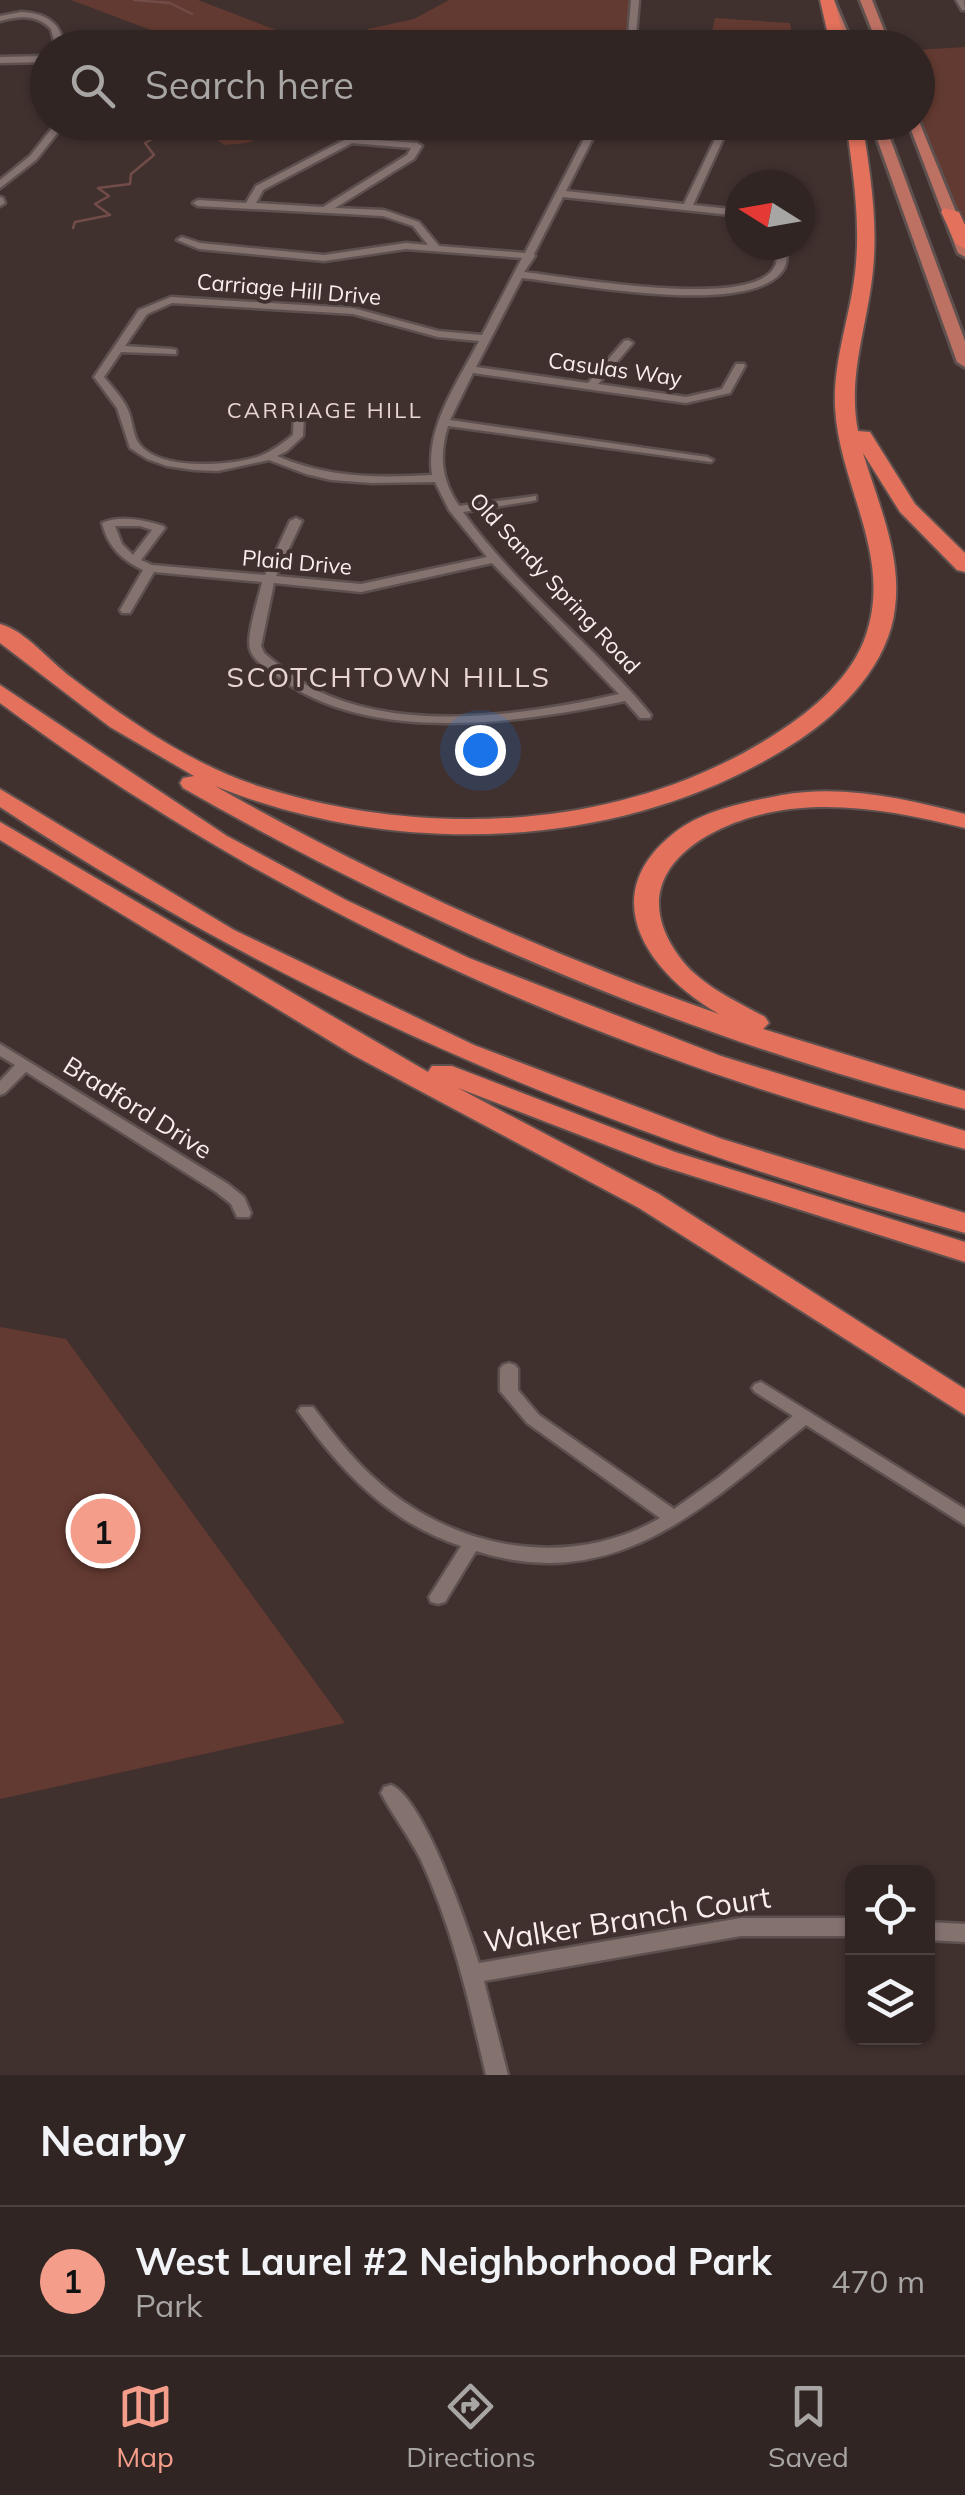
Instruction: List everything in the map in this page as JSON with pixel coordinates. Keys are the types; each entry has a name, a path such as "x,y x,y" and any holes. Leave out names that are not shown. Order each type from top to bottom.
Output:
{"highway":[{"path":"828,0 835,30"},
{"path":"0,631 176,757 248,791 364,819 474,825 576,817 658,799 750,761 796,732 859,671 878,634 888,582 847,427 849,362 867,227 856,140"},
{"path":"950,212 965,244"},
{"path":"849,362 852,405 869,451 907,508 965,565"},
{"path":"0,644 57,691 178,774 298,844 449,917 738,1033 965,1097"},
{"path":"0,692 80,754 196,828 420,944 722,1063 965,1140"},
{"path":"0,796 197,921 456,1047 676,1133 965,1223"},
{"path":"965,822 853,800 758,807 727,816 678,842 652,873 644,911 647,932 661,956 708,998 789,1038 965,1097"},
{"path":"0,829 363,1049 650,1201 965,1404"},
{"path":"186,944 389,1048 551,1117 777,1196 965,1252"}],"main road":[{"path":"828,0 840,30"},
{"path":"866,0 878,30"},
{"path":"885,140 965,362"},
{"path":"921,140 965,253"}],"street":[{"path":"632,30 635,0"},
{"path":"960,0 965,8"},
{"path":"0,20 21,14 61,30"},
{"path":"0,60 30,59"},
{"path":"0,185 33,158 48,140"},
{"path":"251,203 259,188 351,140 417,146 411,157 326,208"},
{"name":"Old Sandy Spring Road","path":"589,140 444,422 436,449 438,478 455,510 496,559 645,715"},
{"path":"689,204 719,140"},
{"path":"564,194 725,210"},
{"path":"198,202 326,208 402,218 426,232 437,248"},
{"path":"182,240 199,246 324,258 383,247 530,256"},
{"path":"522,275 674,292 724,292 773,276 781,260"},
{"name":"Carriage Hill Drive","path":"269,456 200,466 140,451 127,433 122,408 99,382 148,308 180,300 353,310 438,334 486,338"},
{"path":"590,386 628,343"},
{"path":"118,348 172,352"},
{"name":"Casulas Way","path":"470,369 698,399 726,391 740,366"},
{"path":"269,456 298,436 299,416"},
{"path":"444,422 707,460"},
{"path":"269,456 322,478 438,478"},
{"path":"455,510 532,498"},
{"path":"296,521 268,581 256,652 306,689 325,698 406,716 447,719 571,707 629,696"},
{"name":"Plaid Drive","path":"134,562 150,568 360,588 496,559"},
{"path":"126,610 150,568"},
{"name":"Bradford Drive","path":"0,1048 222,1188 238,1201 243,1213"},
{"path":"0,1090 24,1065"},
{"path":"509,1369 510,1391 533,1419 673,1518"},
{"path":"761,1388 965,1518"},
{"path":"307,1411 328,1446 400,1511 470,1546 515,1555 597,1552 640,1537 673,1518 805,1416"},
{"path":"438,1597 470,1546"},
{"path":"391,1794 432,1856 497,2075"},
{"name":"Walker Branch Court","path":"470,1974 740,1927 845,1927"},
{"path":"935,1931 965,1933"}],"shaded area":[{"path":"71,0 198,0 276,30 151,30"},
{"path":"449,0 635,0 632,30 367,30 414,19"},
{"path":"715,18 790,23 791,30 712,30"},
{"path":"965,47 965,244 925,140 935,140 935,49"},
{"path":"218,140 255,140 247,143 224,145"},
{"path":"0,1327 66,1339 345,1723 0,1799"}],"waterway":[{"path":"134,0 170,3 192,14"},
{"path":"73,228 75,222 110,215 95,204 109,196 98,188 130,184 131,174 154,155 145,143 150,140"}],"place":[{"name":"West Laurel #2 Neighborhood Park","path":"103,1531"}],"district":[{"name":"CARRIAGE HILL","path":"325,410"},
{"name":"SCOTCHTOWN HILLS","path":"389,676"}]}
